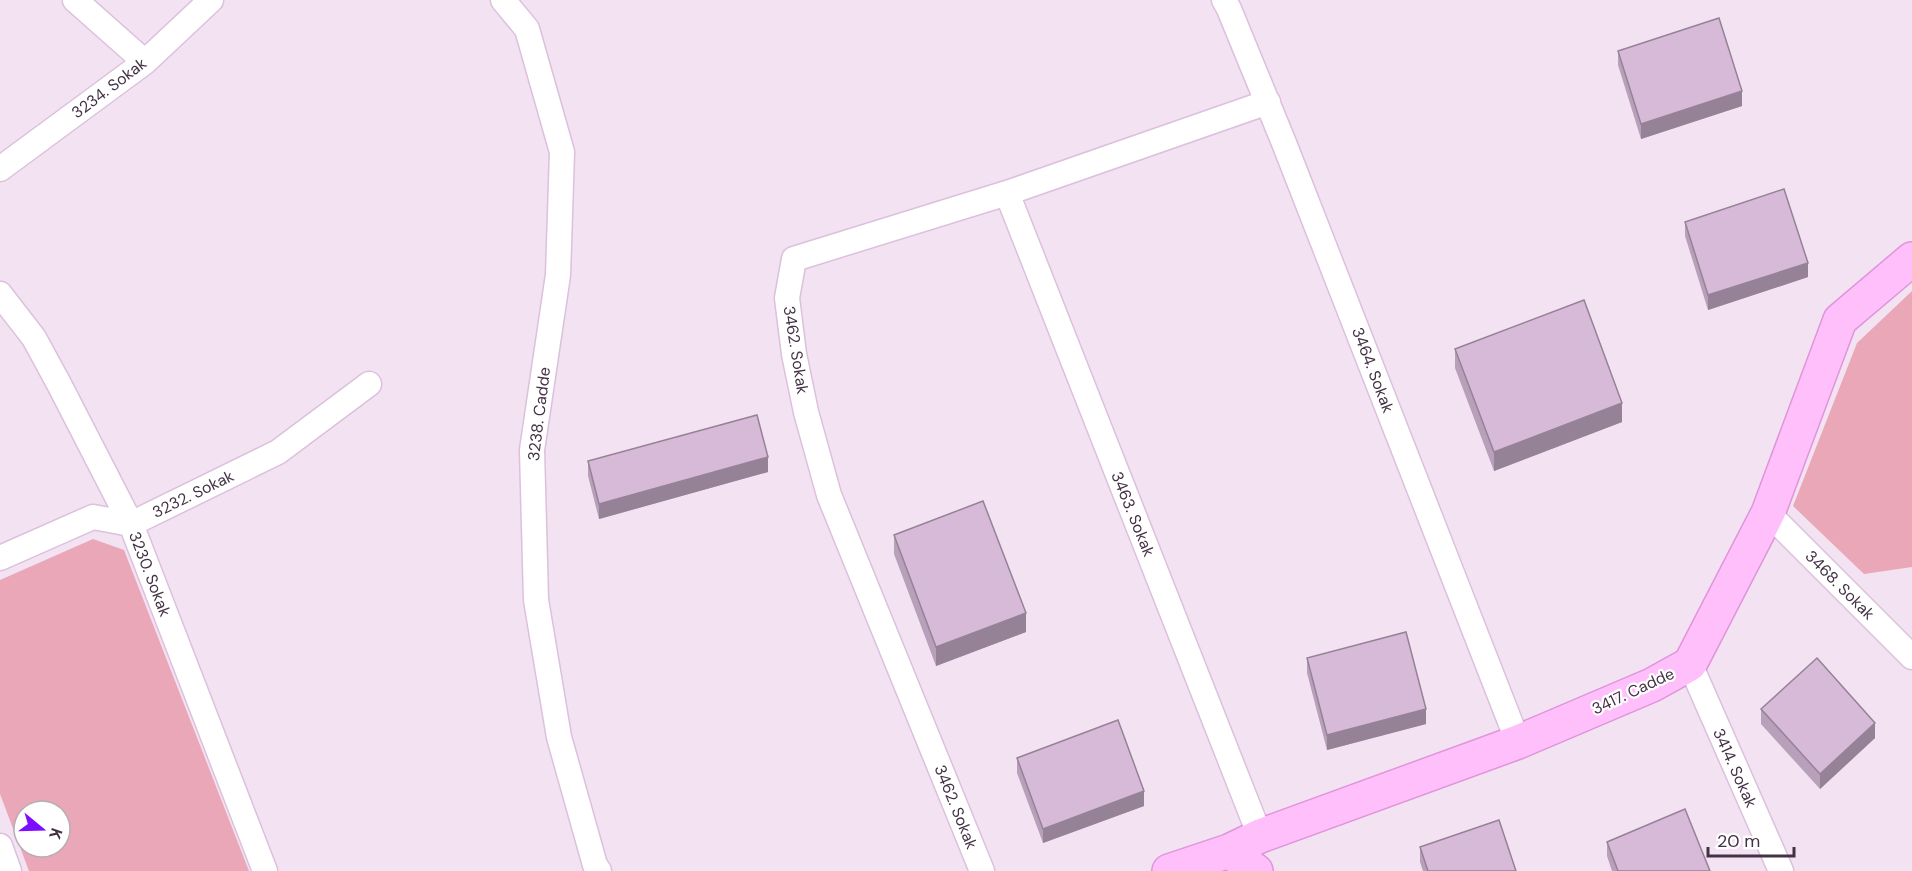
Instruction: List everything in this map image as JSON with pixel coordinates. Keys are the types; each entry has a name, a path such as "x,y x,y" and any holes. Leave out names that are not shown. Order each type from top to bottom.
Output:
{"street":[{"path":"75,0 145,62"},
{"name":"3234. Sokak","path":"0,169 145,62 211,0"},
{"name":"3238. Cadde","path":"503,0 526,29 562,152 558,275 531,450 537,600 559,737 595,865 599,871"},
{"name":"3464. Sokak","path":"1224,0 1268,102 1518,742"},
{"name":"3462. Sokak","path":"982,871 830,495 806,412 796,366 787,298 794,259 1006,193 1268,102"},
{"name":"3463. Sokak","path":"1006,193 1260,836"},
{"name":"3417. Cadde","path":"1169,871 1229,851 1260,836 1518,742 1652,685 1690,664 1768,513 1840,320 1912,259"},
{"name":"3230. Sokak","path":"0,294 34,338 131,524 265,871"},
{"name":"3232. Sokak","path":"131,524 278,452 369,384"},
{"name":"3468. Sokak","path":"1768,513 1912,657"},
{"path":"0,558 93,518 131,524"},
{"name":"3414. Sokak","path":"1690,664 1780,871"},
{"path":"0,846 9,871"},
{"path":"1229,851 1256,871"}],"shaded area":[{"path":"1912,291 1912,567 1864,574 1793,506 1857,343"},
{"path":"93,539 124,550 249,871 29,871 24,859 72,859 72,799 12,799 12,826 0,794 0,580"}],"building":[{"path":"1719,18 1742,91 1641,124 1618,51"},
{"path":"1784,189 1808,263 1708,295 1685,222"},
{"path":"1584,300 1622,403 1494,452 1455,349"},
{"path":"757,415 768,457 599,504 588,461"},
{"path":"983,501 1026,613 936,647 894,535"},
{"path":"1406,632 1426,709 1327,735 1307,658"},
{"path":"1817,658 1875,723 1820,774 1761,709"},
{"path":"1118,720 1144,791 1043,829 1017,758"},
{"path":"1685,809 1710,871 1618,871 1607,842"},
{"path":"1499,820 1516,871 1428,871 1420,847"}]}
